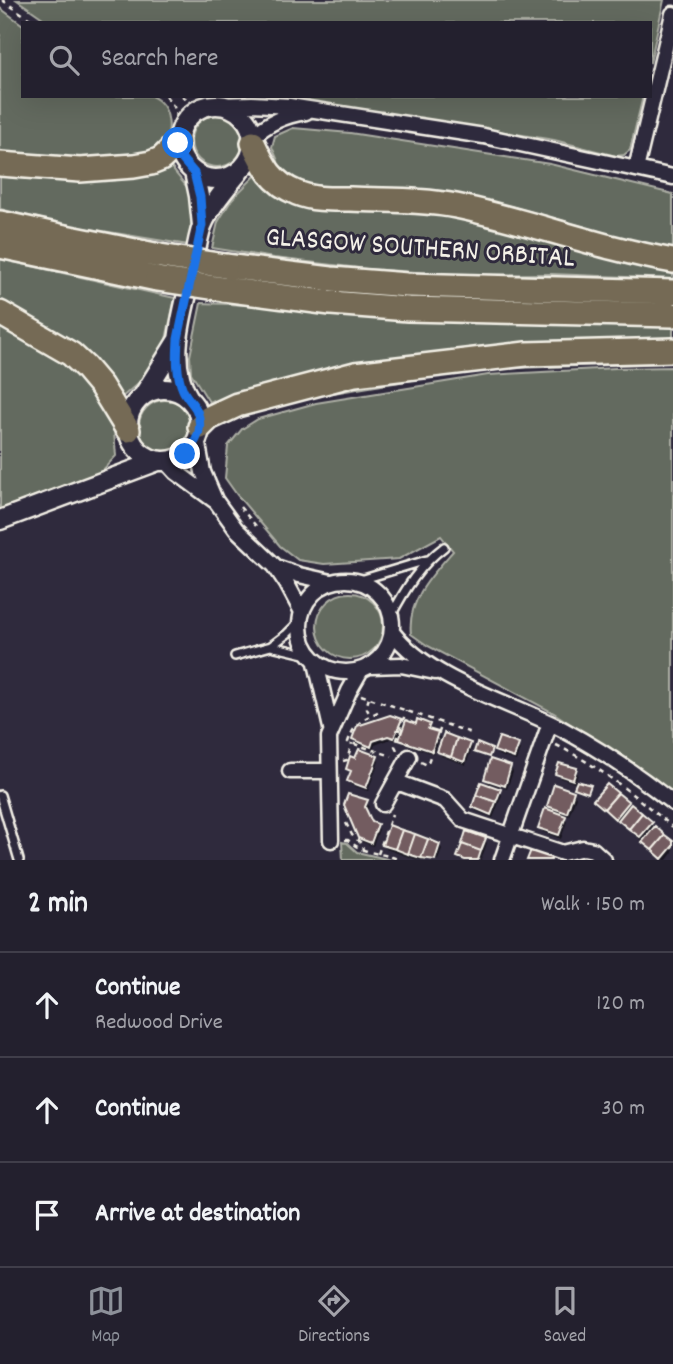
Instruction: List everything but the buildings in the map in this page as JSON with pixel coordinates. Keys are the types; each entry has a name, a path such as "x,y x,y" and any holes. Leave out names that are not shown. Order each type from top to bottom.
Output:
{"highway":[{"path":"0,164 80,170 134,166 161,159 180,135"},
{"path":"253,140 263,164 275,181 287,189 312,198 408,201 454,206 627,252 673,261"},
{"name":"GLASGOW SOUTHERN ORBITAL","path":"0,223 60,236 223,289 331,303 408,309 673,316"},
{"name":"GLASGOW SOUTHERN ORBITAL","path":"0,246 158,268 225,266 407,285 673,292"},
{"path":"0,313 78,360 101,386 129,435"},
{"path":"198,433 209,418 245,402 355,374 526,354 673,350"}],"street":[{"path":"636,169 673,14"},
{"path":"239,172 217,180 204,178 194,173 182,159 180,135 187,118 196,110 207,106 268,104 484,136 673,177"},
{"path":"202,225 252,152 253,140 248,123 231,108 221,105"},
{"path":"253,140 263,127 280,118 315,111"},
{"path":"0,520 106,479 176,459 193,447 200,421 183,390 178,339 202,225 200,197 194,173"},
{"path":"106,479 119,467 129,435 128,419 132,408 163,366 178,339"},
{"path":"144,394 170,389 190,400"},
{"path":"198,433 203,472 215,500 236,529 275,566 287,584 301,616"},
{"path":"129,435 136,449 146,457 162,461 215,500"},
{"path":"275,566 331,582 348,579 367,585 380,595 391,615 392,632 384,654 366,668 349,691 331,728 331,839"},
{"path":"331,582 311,596 301,616 299,629 303,644 313,659 331,728"},
{"path":"392,632 400,643 439,673 550,723 604,754 673,803"},
{"path":"313,659 339,673 401,665 439,673"},
{"path":"502,860 550,723"},
{"path":"383,804 410,757"},
{"path":"290,771 329,771"},
{"path":"397,782 445,800 463,820 563,853 583,848 593,850 604,860"}],"lane":[{"path":"391,615 406,588 428,559 444,547"},
{"path":"357,581 428,559"},
{"path":"235,656 271,646 288,634 301,616"},
{"path":"271,646 313,659"},
{"path":"0,795 19,860"}],"path":[{"path":"2,0 33,21"},
{"path":"167,98 174,107 180,135"},
{"path":"184,98 202,108"},
{"path":"237,504 262,533"},
{"path":"349,691 471,733"},
{"path":"369,698 366,707 370,715"},
{"path":"377,712 353,728 348,742 392,757 396,750"},
{"path":"544,739 569,751 608,777 673,827"},
{"path":"378,854 392,814 383,804"},
{"path":"330,811 343,816 352,835 362,845 363,851"},
{"path":"348,839 363,851 400,860"}],"shaded area":[{"path":"17,0 664,0 652,54 652,21 47,21"},
{"path":"0,8 21,24 21,98 154,98 163,106 168,119 168,135 163,149 127,158 0,154"},
{"path":"236,98 643,98 630,150 624,155 616,156 554,140 306,101"},
{"path":"217,115 236,122 243,141 236,160 217,167 198,160 191,141 198,122"},
{"path":"293,128 350,133 550,164 673,194 673,249 472,197 403,189 333,192 307,190 292,182 275,164 278,161 272,147 275,136"},
{"path":"170,166 187,187 193,212 188,245 66,225 0,209 0,172"},
{"path":"258,173 276,192 418,208 673,268 673,279 552,274 464,275 367,269 212,248 218,222 232,199"},
{"path":"0,259 175,298 164,349 144,378 120,399 0,307"},
{"path":"201,303 436,320 673,327 673,344 216,403 213,400 209,402 191,373 190,356"},
{"path":"0,325 33,340 76,372 102,409 114,432 116,456 101,472 0,509"},
{"path":"673,359 673,363 514,368 418,379 327,394 262,409 228,421 240,413 318,392 384,380 511,364"},
{"path":"673,367 673,796 554,713 428,646 411,634 417,599 429,579 453,551 441,536 399,559 324,564 298,560 280,546 225,478 228,446 242,429 258,419 316,403 488,375"},
{"path":"165,400 184,407 191,426 184,445 165,452 146,445 139,426 146,407"},
{"path":"343,593 357,593 369,598 378,607 383,626 381,639 374,650 357,659 343,659 331,654 322,645 317,633 317,619 322,607 331,598"},
{"path":"342,842 357,852 391,860 343,860"}],"route":[{"path":"178,143 182,159 194,173 200,197 202,225 178,339 177,357 183,390 200,421 197,439 185,454"}]}
